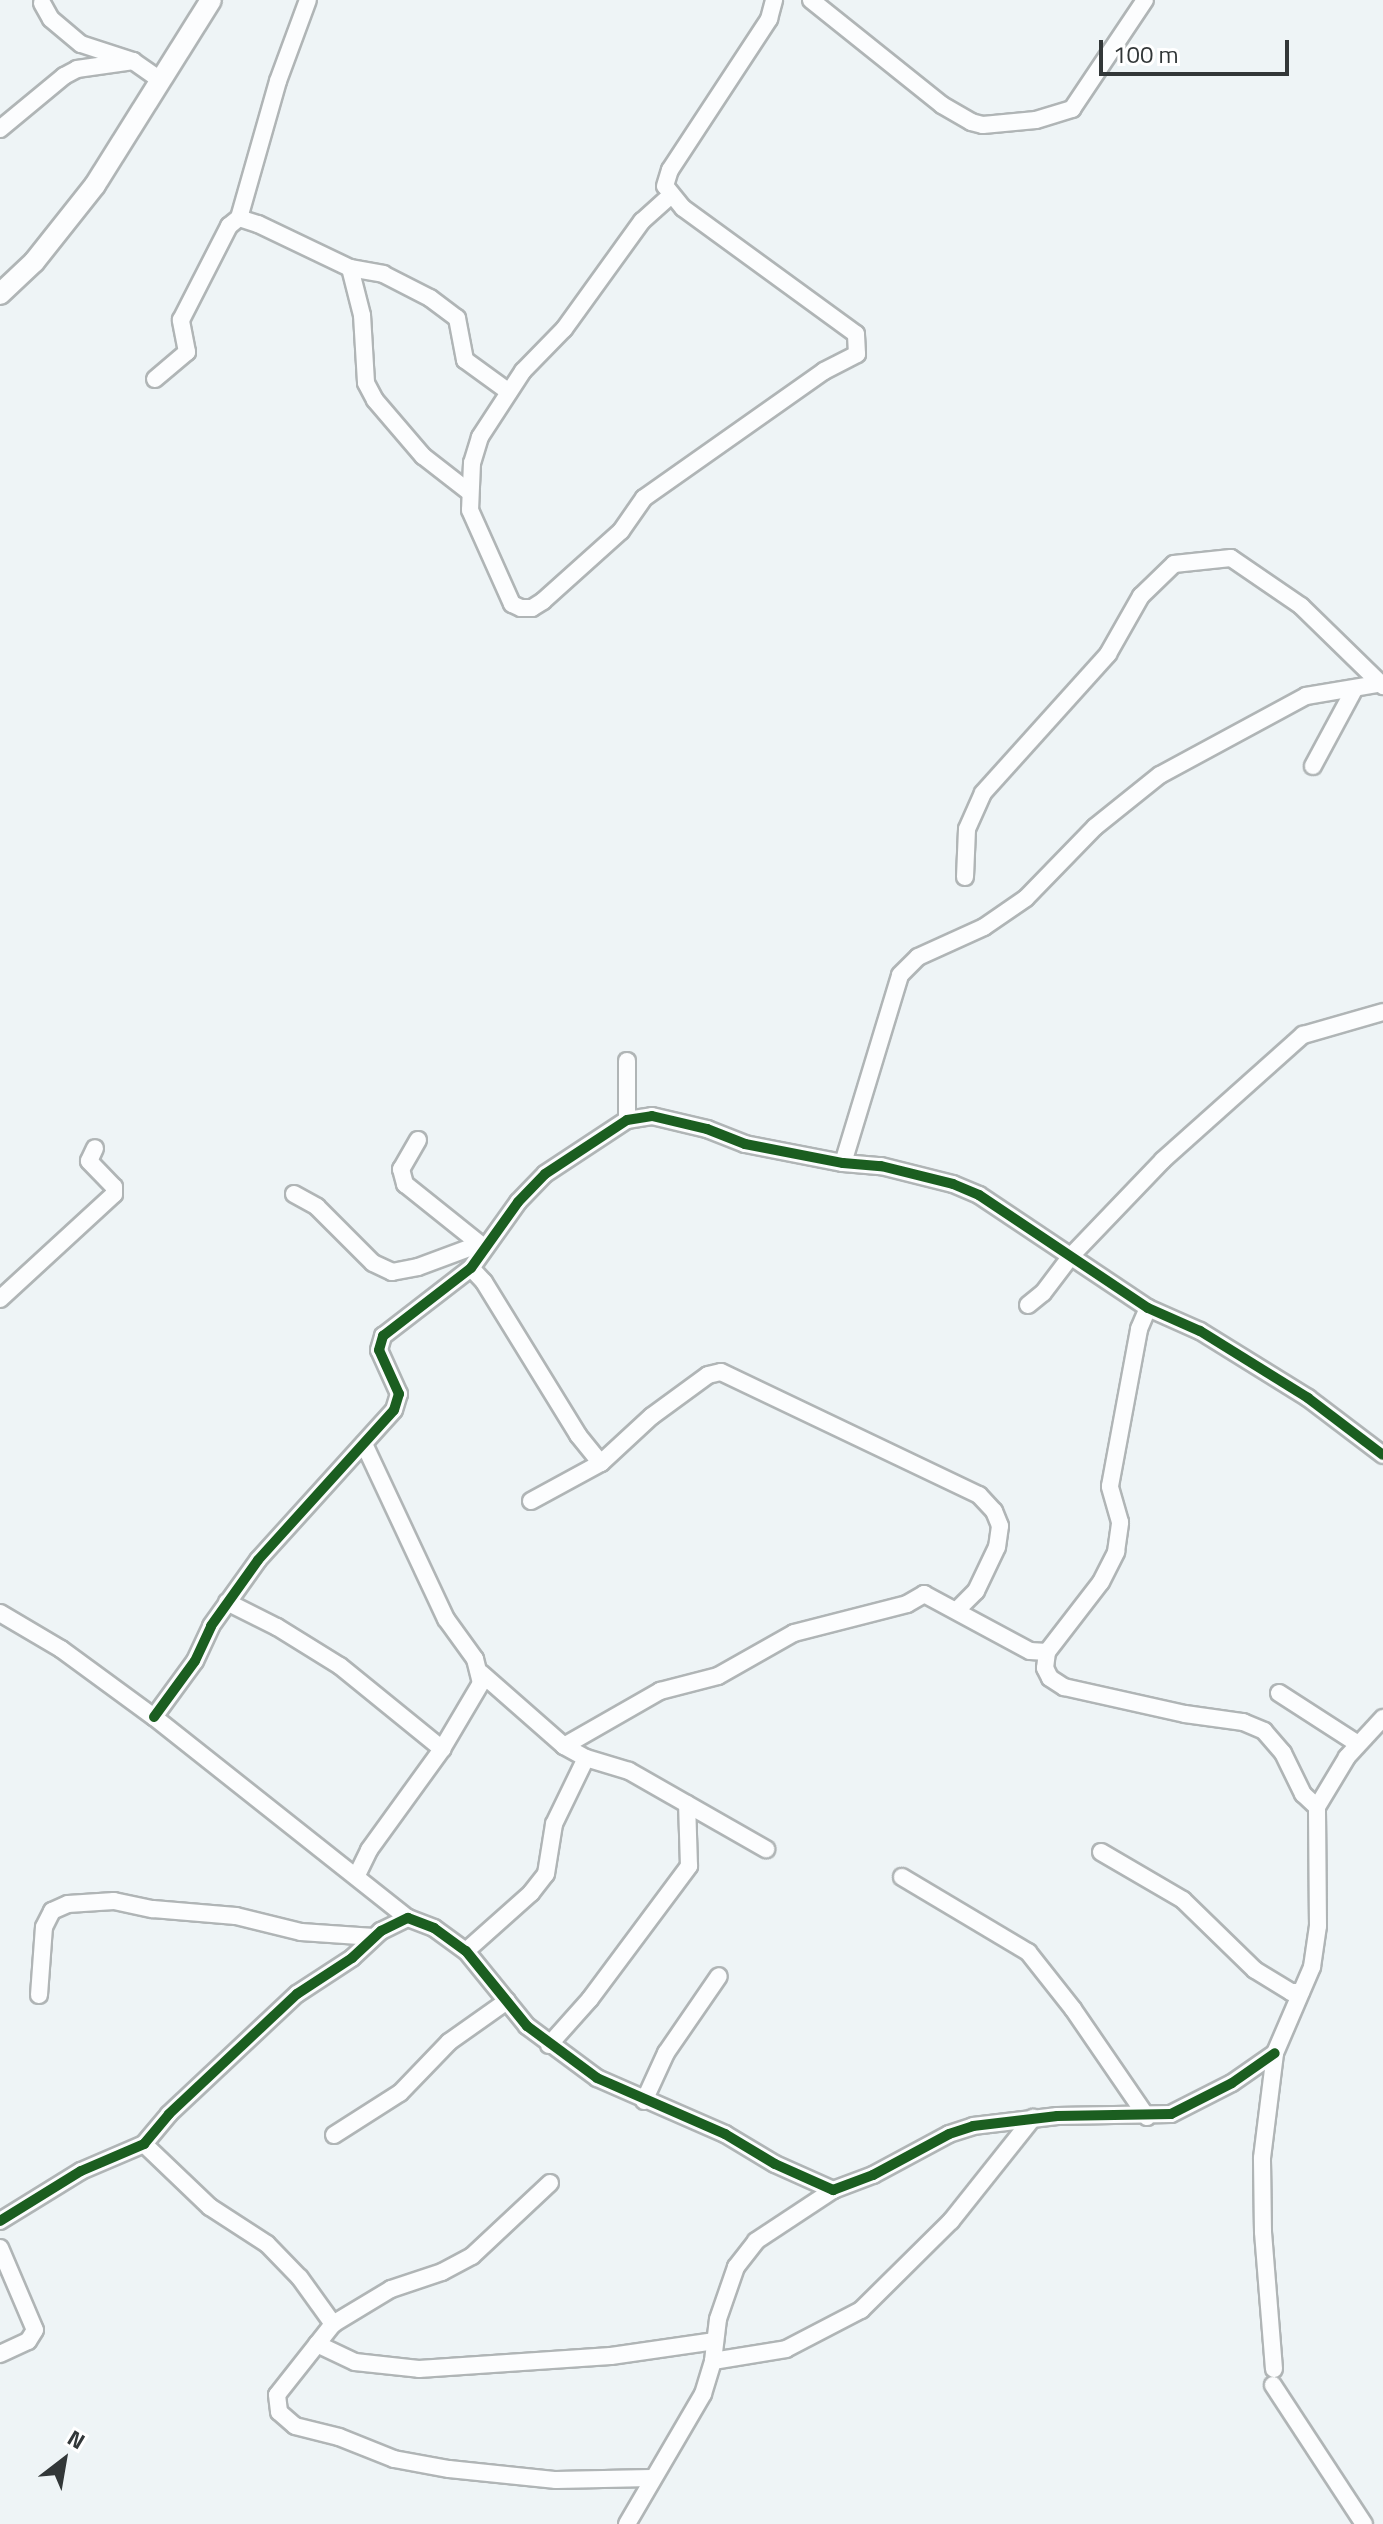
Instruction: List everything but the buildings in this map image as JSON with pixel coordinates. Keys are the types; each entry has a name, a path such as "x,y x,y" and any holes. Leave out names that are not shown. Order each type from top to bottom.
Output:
{"street":[{"path":"0,294 34,262 95,185 211,0"},
{"path":"155,379 187,352 181,320 229,226 239,218 278,81 308,0"},
{"path":"670,196 642,221 564,329 523,371 480,437 468,491 470,510 512,604 532,608 621,531 644,498 824,371 857,354 856,334 670,196 665,186 670,170 769,19 774,0"},
{"path":"811,0 942,105 971,122 983,125 1036,120 1072,109 1145,0"},
{"path":"42,3 51,19 81,44 133,61 160,80"},
{"path":"0,129 64,76 77,69 133,61"},
{"path":"239,218 350,268 383,274 430,298 457,318 465,360 509,392"},
{"path":"350,268 362,315 366,383 375,400 423,456 468,491"},
{"path":"965,877 967,829 983,793 1108,654 1141,596 1174,564 1231,558 1301,606 1380,685"},
{"path":"843,1163 900,975 918,957 984,927 1026,898 1095,827 1160,775 1306,696 1380,685"},
{"path":"1313,766 1354,690"},
{"path":"1028,1305 1043,1293 1071,1256 1163,1160 1303,1035 1383,1012"},
{"path":"627,1061 627,1120"},
{"path":"154,1717 195,1661 227,1602 258,1560 364,1444 399,1400 378,1346 383,1336 471,1268 482,1246 545,1174 627,1120 652,1116 707,1129 745,1144 843,1163 881,1166 953,1184 1016,1218 1148,1308 1200,1331 1308,1398 1383,1455"},
{"path":"418,1140 401,1169 405,1184 482,1246"},
{"path":"0,1299 114,1194 114,1187 89,1161 95,1148"},
{"path":"294,1194 317,1207 384,1269 392,1272 418,1267 482,1246"},
{"path":"471,1268 484,1282 578,1435 601,1463"},
{"path":"1148,1308 1139,1329 1110,1486 1120,1522 1116,1552 1101,1582 1047,1652 1045,1668 1050,1678 1064,1687 1185,1714 1243,1722 1264,1731 1283,1753 1303,1794 1317,1807"},
{"path":"531,1501 601,1463 652,1416 708,1375 729,1374 979,1495 994,1511 1000,1526 997,1547 976,1591 957,1610"},
{"path":"364,1444 446,1619 481,1673 564,1746 586,1758 629,1771 766,1849"},
{"path":"564,1746 660,1691 718,1676 794,1633 907,1604 924,1594 1030,1651 1047,1652"},
{"path":"227,1602 277,1627 340,1666 442,1749"},
{"path":"0,1613 61,1649 154,1717 408,1918 434,1928 466,1951 549,2045 597,2078 725,2134 775,2164 833,2190"},
{"path":"357,1875 369,1850 442,1749 481,1683 481,1673"},
{"path":"1279,1693 1358,1744"},
{"path":"1364,2524 1274,2377 1263,2232 1262,2158 1275,2053 1312,1967 1318,1926 1317,1807 1358,1744 1383,1718"},
{"path":"466,1951 531,1893 546,1874 554,1824 586,1758"},
{"path":"549,2045 590,1999 689,1866 687,1804"},
{"path":"1101,1852 1183,1900 1255,1970 1291,1992 1301,1992"},
{"path":"902,1877 1028,1952 1073,2009 1147,2117"},
{"path":"39,1995 44,1927 52,1911 68,1904 114,1901 153,1909 236,1916 301,1932 374,1937"},
{"path":"0,2221 81,2171 144,2144 169,2114 297,1994 352,1958 374,1937 408,1918"},
{"path":"644,2101 666,2053 719,1976"},
{"path":"334,2135 400,2093 449,2042 507,2001"},
{"path":"627,2524 651,2478 692,2416 713,2361 715,2341 731,2282 747,2251 833,2190 873,2175 949,2134 973,2126 1033,2118 1147,2117 1186,2108 1232,2083 1275,2053"},
{"path":"713,2361 786,2349 861,2310 951,2221 1033,2118"},
{"path":"144,2144 210,2207 267,2244 300,2278 333,2324"},
{"path":"550,2183 472,2256 442,2272 391,2289 333,2324 277,2395 279,2412 295,2426 339,2437 394,2459 449,2469 556,2480 651,2478"},
{"path":"0,2248 35,2330 28,2341 0,2354"},
{"path":"317,2344 355,2362 419,2369 611,2356 715,2341"}],"cycle path":[{"path":"154,1717 195,1661 211,1626 258,1560 394,1410 399,1394 379,1350 383,1336 471,1268 518,1202 545,1174 627,1120 652,1116 707,1129 745,1144 843,1163 881,1166 953,1184 979,1195 1148,1308 1200,1331 1308,1398 1383,1455"},
{"path":"0,2221 81,2171 144,2144 169,2114 297,1994 352,1958 381,1931 408,1918 434,1928 466,1951 527,2026 597,2078 725,2134 775,2164 833,2190 873,2175 949,2134 973,2126 1057,2116 1171,2114 1232,2083 1275,2053"}]}
